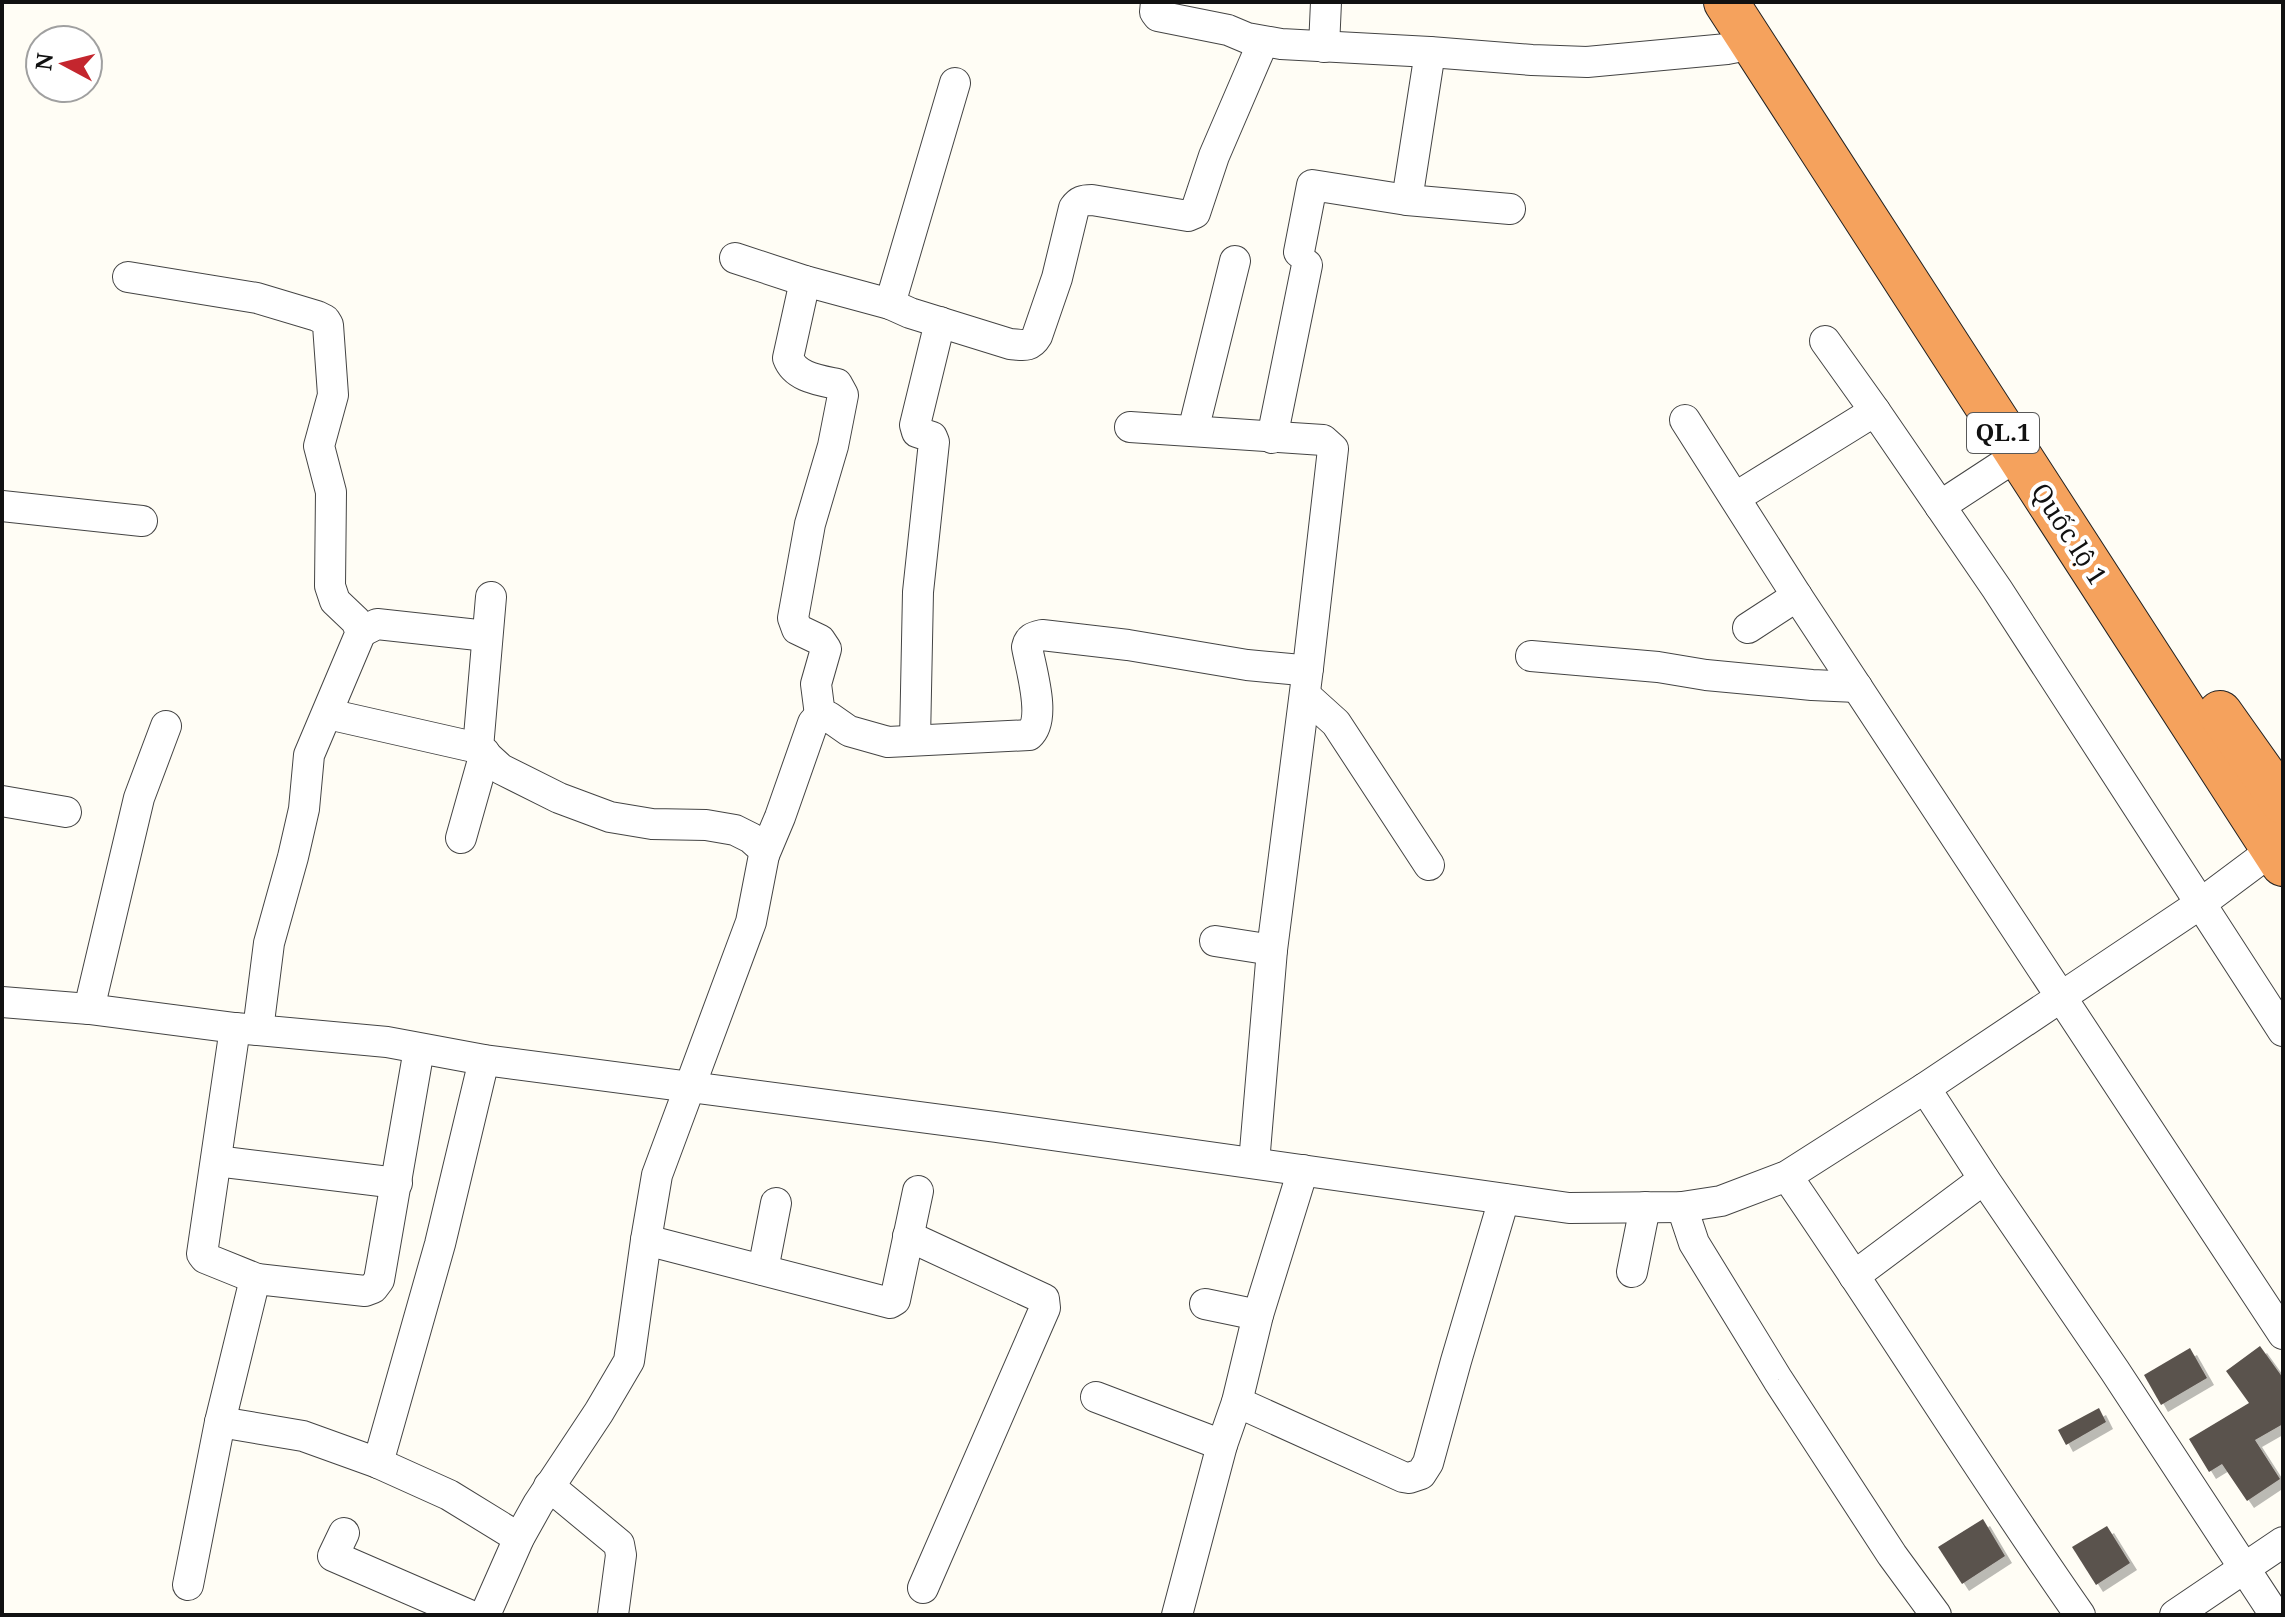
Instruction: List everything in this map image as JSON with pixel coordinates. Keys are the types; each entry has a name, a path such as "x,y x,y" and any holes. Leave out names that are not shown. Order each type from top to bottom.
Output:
{"highway":[{"name":"Quốc lộ 1","path":"1726,2 1756,23 2227,724 2283,802"},
{"name":"Quốc lộ 1","path":"1756,23 2018,455 2280,852"}],"street":[{"path":"1156,2 1155,12 1158,16 1228,30 1263,42 1587,62 1727,49 1756,23"},
{"path":"1324,47 1326,2"},
{"path":"735,258 1010,344 1026,346 1033,343 1048,308 1074,208 1078,203 1092,200 1188,216 1195,213 1214,156 1263,42"},
{"path":"1407,200 1430,52"},
{"path":"890,304 955,83"},
{"path":"1272,438 1303,258 1312,185 1407,200 1510,209"},
{"path":"1193,431 1235,261"},
{"path":"128,277 257,298 325,320 328,325 333,395 319,446 331,492 330,586 335,601 356,621 361,632"},
{"path":"485,1615 519,1538 629,1361 657,1175 751,922 764,855 813,723 820,715 816,684 826,649 820,640 797,629 793,618 810,524 833,446 842,402 837,384 808,377 791,366 788,358 805,281"},
{"path":"915,740 918,592 934,442 932,437 917,432 915,420 940,322"},
{"path":"1825,341 1997,589 2283,1031"},
{"path":"1736,497 1875,411"},
{"path":"1685,420 1797,596 2283,1334"},
{"path":"1130,427 1323,440 1333,449 1272,950 1254,1163"},
{"path":"1940,506 2018,455"},
{"path":"2,506 142,521"},
{"path":"1748,628 1797,596"},
{"path":"461,838 481,751 491,597"},
{"path":"419,1049 383,1268 373,1288 355,1291 257,1279 205,1258 202,1254 216,1161 246,1029 304,809 309,755 361,632 377,624 487,636"},
{"path":"820,715 829,717 849,731 880,740 1029,735 1038,722 1038,711 1027,647 1029,640 1042,635 1301,670 1429,865"},
{"path":"1531,656 1797,684 1857,687"},
{"path":"328,714 481,751 501,769 559,798 610,817 652,824 726,827 751,838 761,847 764,855"},
{"path":"89,1009 139,798 166,726"},
{"path":"2,801 66,812"},
{"path":"2,1002 387,1042 484,1060 690,1089 1012,1129 1569,1208 1682,1207 1721,1201 1787,1176 2280,852"},
{"path":"1215,941 1272,950"},
{"path":"378,1463 440,1244 484,1060"},
{"path":"1925,1088 2275,1615"},
{"path":"216,1161 397,1183"},
{"path":"1177,1615 1222,1445 1237,1402 1258,1315 1303,1170"},
{"path":"1787,1176 2011,1517 2080,1615"},
{"path":"1854,1276 1984,1179"},
{"path":"646,1240 890,1303 895,1300 918,1191"},
{"path":"1237,1402 1403,1477 1421,1474 1428,1463 1504,1199"},
{"path":"763,1270 776,1203"},
{"path":"1632,1272 1645,1207"},
{"path":"1682,1207 1694,1243 1778,1380 1892,1555 1936,1615"},
{"path":"908,1236 1045,1302 923,1588"},
{"path":"188,1585 220,1422 257,1279"},
{"path":"1205,1304 1258,1315"},
{"path":"1096,1397 1222,1445"},
{"path":"220,1422 303,1436 378,1463 449,1495 519,1538"},
{"path":"549,1486 619,1544 621,1555 613,1615"},
{"path":"344,1533 333,1556 469,1615"},
{"path":"2175,1615 2283,1542"}],"building":[{"path":"2260,1346 2283,1378 2283,1424 2255,1440 2280,1479 2247,1501 2222,1464 2209,1472 2189,1439 2249,1403 2226,1371"},
{"path":"2190,1348 2207,1378 2161,1405 2144,1375"},
{"path":"2099,1408 2106,1422 2066,1445 2058,1430"},
{"path":"1983,1519 2005,1556 1962,1584 1938,1547"},
{"path":"2107,1526 2130,1563 2096,1585 2072,1547"}]}
